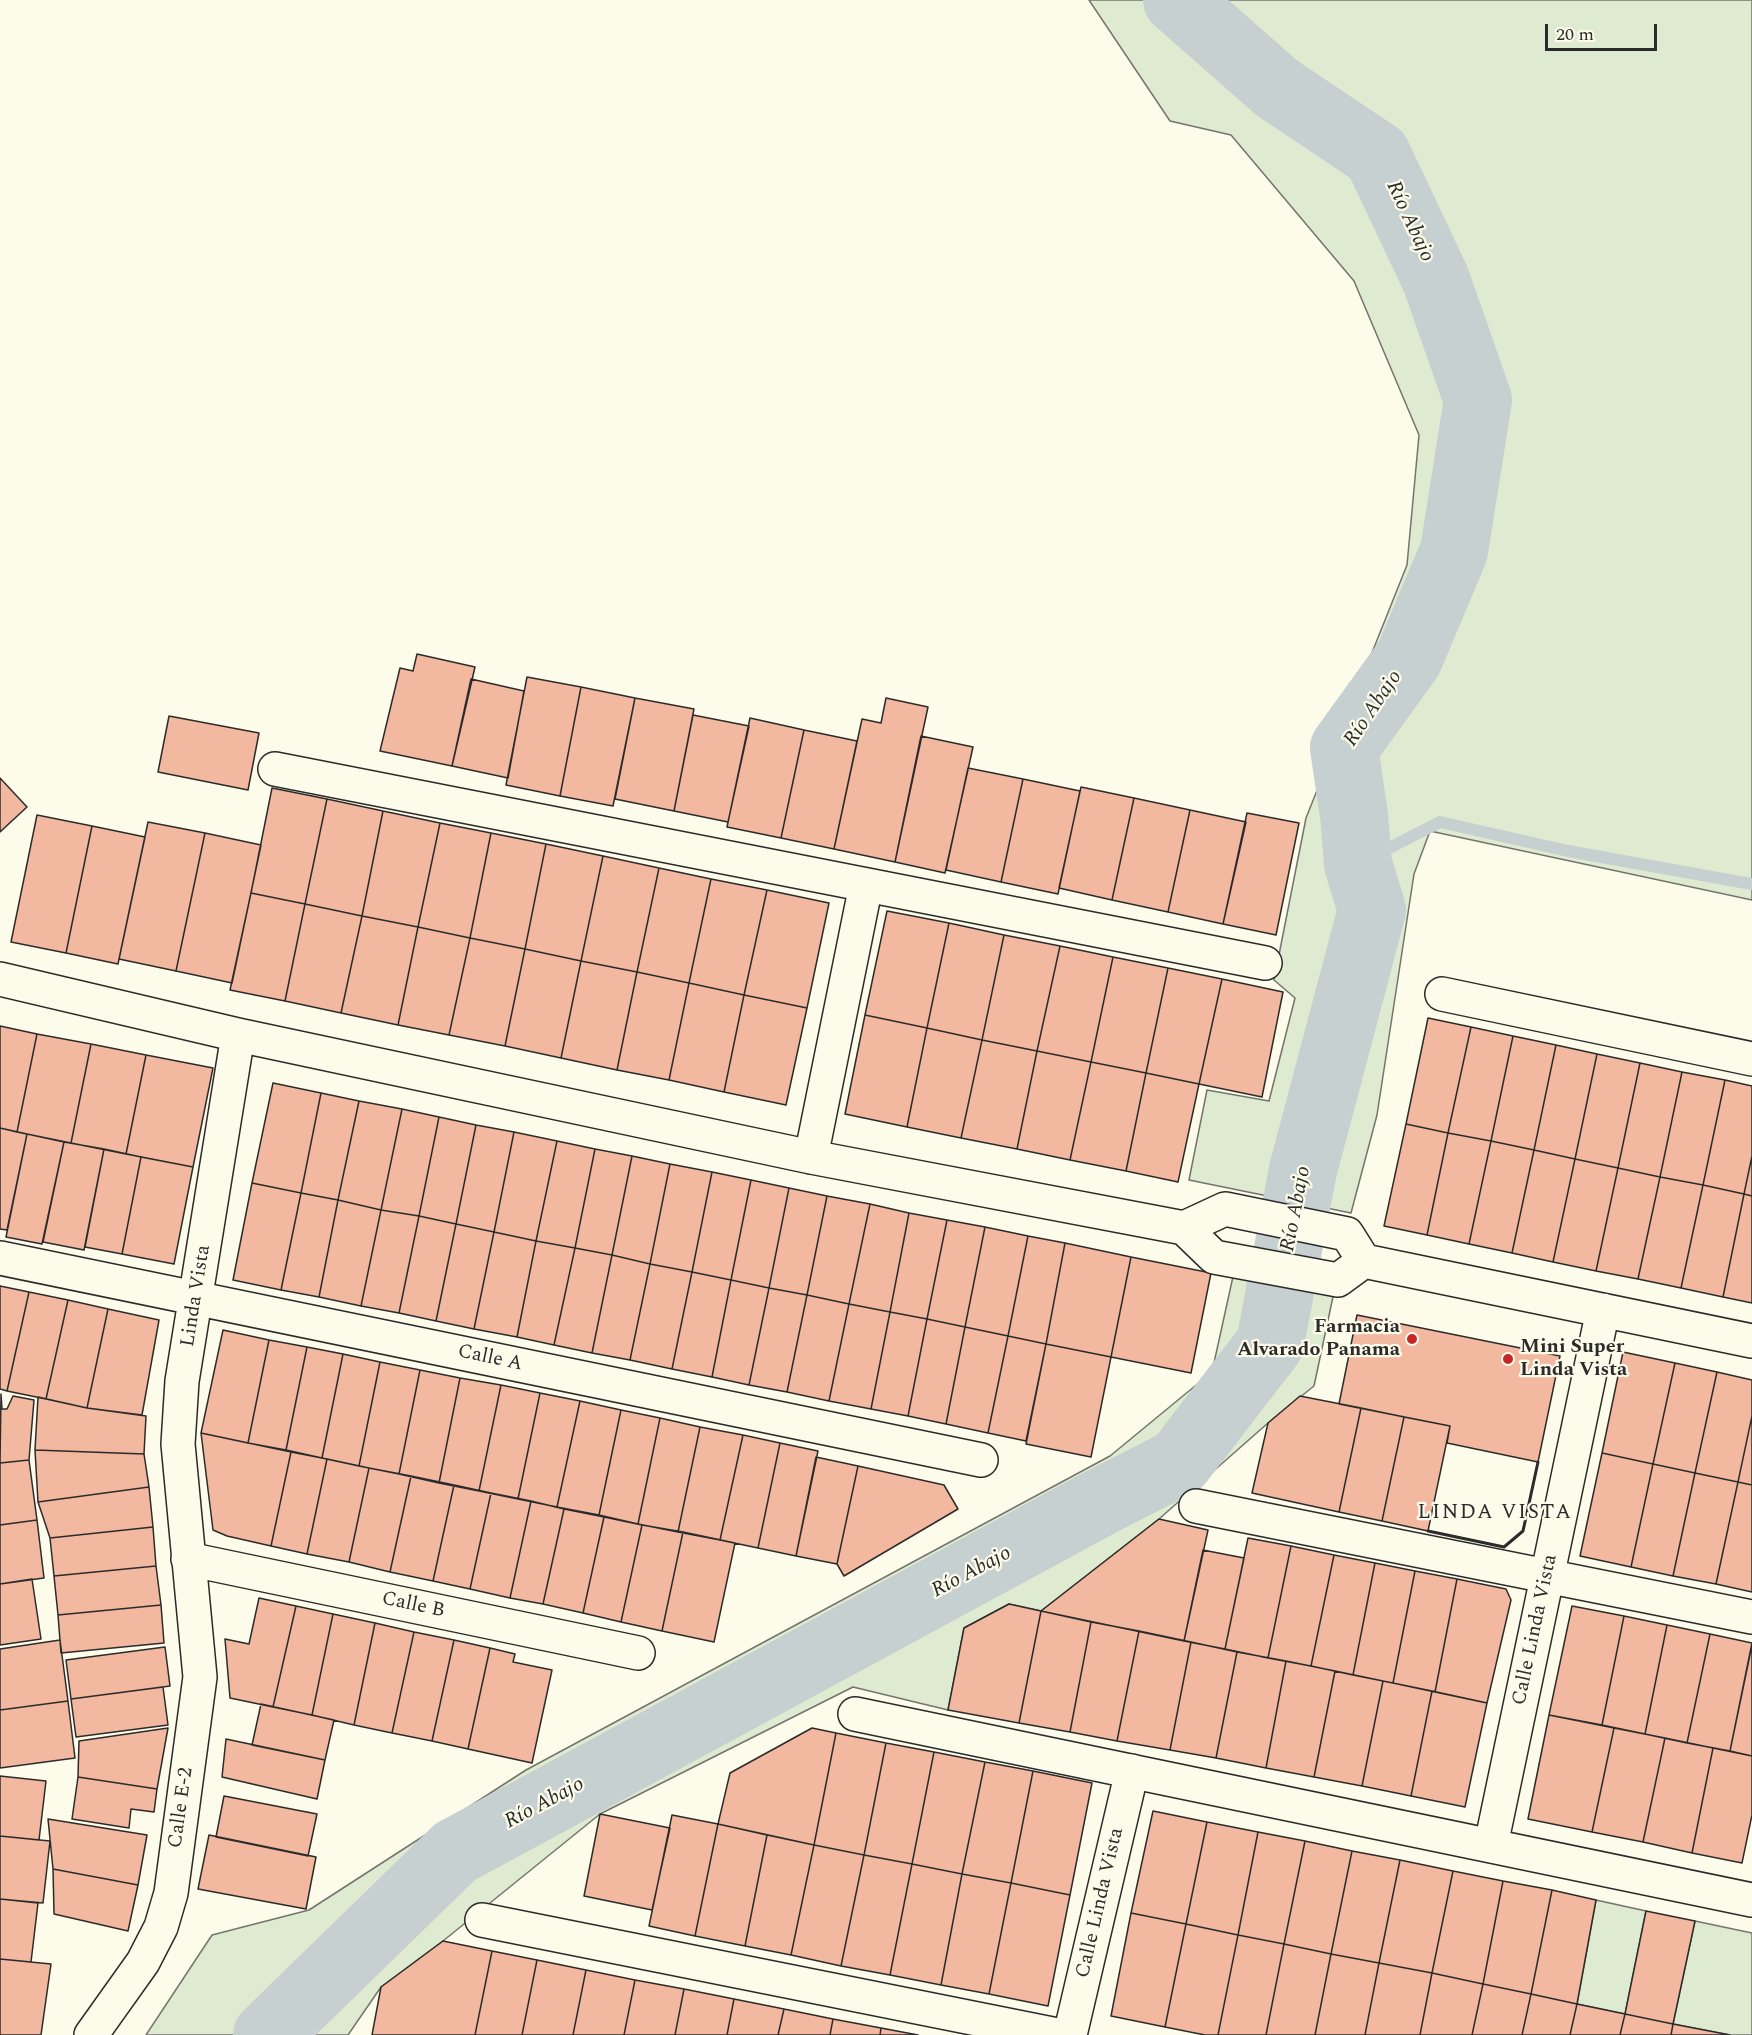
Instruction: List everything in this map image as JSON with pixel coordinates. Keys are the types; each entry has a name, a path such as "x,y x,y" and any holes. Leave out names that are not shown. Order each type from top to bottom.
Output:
{"street":[{"path":"275,770 1265,963"},
{"path":"812,1156 866,885"},
{"path":"0,979 238,1035 812,1156 1184,1228 1214,1257 1338,1280 1364,1261"},
{"path":"1442,994 1752,1059"},
{"name":"Linda Vista","path":"188,1559 178,1444 182,1382 238,1035"},
{"path":"1184,1228 1225,1209 1347,1234 1364,1261 1752,1341"},
{"name":"Calle A","path":"0,1258 981,1460"},
{"name":"Calle Linda Vista","path":"1491,1845 1603,1310"},
{"path":"1196,1506 1752,1617"},
{"name":"Calle B","path":"188,1559 638,1653"},
{"name":"Calle E-2","path":"91,2035 143,1962 161,1928 171,1893 200,1677 188,1559"},
{"path":"855,1714 1752,1900"},
{"name":"Calle Linda Vista","path":"1070,2035 1132,1771"},
{"path":"482,1920 1057,2035"}],"green space":[{"path":"1089,0 1752,0 1752,900 1430,831 1414,874 1377,1115 1351,1213 1189,1180 1207,1090 1269,1101 1295,998 1274,980 1306,818 1407,565 1419,435 1354,281 1231,135 1170,121"},
{"path":"1234,1272 1334,1292 1314,1386 1268,1423 1159,1519 1041,1611 1009,1604 964,1628 948,1710 853,1687 600,1814 443,1941 381,1987 348,2035 146,2035 212,1935 309,1910 526,1770 1110,1456 1212,1372"},
{"path":"1596,1900 1646,1911 1625,2014 1577,2004"},
{"path":"1695,1921 1752,1933 1752,2035 1730,2035 1673,2024"}],"building":[{"path":"417,654 475,667 452,766 380,751 400,668 413,671"},
{"path":"527,677 581,687 560,796 506,785"},
{"path":"471,679 524,691 508,778 452,766"},
{"path":"581,687 635,698 613,806 560,796"},
{"path":"635,698 694,709 674,811 615,799"},
{"path":"886,698 928,707 895,862 834,849 862,719 881,723"},
{"path":"693,715 749,726 728,822 674,811"},
{"path":"169,716 259,733 248,790 158,772"},
{"path":"750,718 804,730 781,838 727,827"},
{"path":"804,730 857,741 834,849 781,838"},
{"path":"921,736 973,747 945,873 895,862"},
{"path":"968,768 1023,779 1001,882 946,870"},
{"path":"0,778 27,807 0,832"},
{"path":"1023,779 1080,791 1058,894 1001,882"},
{"path":"1081,787 1134,798 1112,900 1059,888"},
{"path":"272,788 327,799 305,904 251,893"},
{"path":"1134,798 1190,810 1168,912 1112,900"},
{"path":"327,799 383,811 362,916 305,904"},
{"path":"1190,810 1246,822 1223,924 1168,912"},
{"path":"383,811 440,823 418,927 362,916"},
{"path":"1247,813 1299,823 1276,935 1223,924"},
{"path":"37,815 92,826 66,953 11,942"},
{"path":"148,822 205,833 176,971 119,959"},
{"path":"440,823 491,833 470,938 418,927"},
{"path":"92,826 145,837 118,964 66,953"},
{"path":"205,833 261,845 232,983 176,971"},
{"path":"491,833 546,844 525,949 470,938"},
{"path":"546,844 603,856 581,961 525,949"},
{"path":"603,856 659,868 637,972 581,961"},
{"path":"659,868 711,879 689,983 637,972"},
{"path":"711,879 767,890 744,995 689,983"},
{"path":"767,890 829,903 807,1008 744,995"},
{"path":"251,893 305,904 285,1001 230,990"},
{"path":"305,904 362,916 341,1013 285,1001"},
{"path":"887,911 949,923 927,1028 865,1015"},
{"path":"362,916 418,927 398,1025 341,1013"},
{"path":"949,923 1004,935 982,1040 927,1028"},
{"path":"418,927 470,938 449,1035 398,1025"},
{"path":"1004,935 1060,946 1037,1051 982,1040"},
{"path":"470,938 525,949 505,1046 449,1035"},
{"path":"1060,946 1113,957 1091,1062 1037,1051"},
{"path":"525,949 581,961 561,1058 505,1046"},
{"path":"1113,957 1168,968 1146,1073 1091,1062"},
{"path":"581,961 637,972 617,1070 561,1058"},
{"path":"1168,968 1222,979 1199,1084 1146,1073"},
{"path":"637,972 689,983 669,1080 617,1070"},
{"path":"1222,979 1283,992 1262,1097 1199,1084"},
{"path":"689,983 744,995 724,1092 669,1080"},
{"path":"744,995 807,1008 786,1105 724,1092"},
{"path":"865,1015 927,1028 907,1127 845,1114"},
{"path":"1428,1018 1471,1027 1448,1133 1406,1124"},
{"path":"0,1026 37,1034 17,1132 0,1128"},
{"path":"1471,1027 1513,1036 1491,1141 1448,1133"},
{"path":"927,1028 982,1040 961,1138 907,1127"},
{"path":"37,1034 91,1044 71,1143 17,1132"},
{"path":"1513,1036 1556,1045 1534,1150 1491,1141"},
{"path":"982,1040 1037,1051 1017,1149 961,1138"},
{"path":"91,1044 146,1055 126,1154 71,1143"},
{"path":"1556,1045 1597,1054 1575,1159 1534,1150"},
{"path":"1037,1051 1091,1062 1070,1160 1017,1149"},
{"path":"1597,1054 1640,1063 1618,1168 1575,1159"},
{"path":"146,1055 213,1068 193,1167 126,1154"},
{"path":"1091,1062 1146,1073 1126,1171 1070,1160"},
{"path":"1640,1063 1682,1072 1660,1177 1618,1168"},
{"path":"1682,1072 1725,1080 1703,1185 1660,1177"},
{"path":"1146,1073 1199,1084 1178,1182 1126,1171"},
{"path":"1725,1080 1752,1086 1752,1156 1744,1194 1703,1185"},
{"path":"273,1083 321,1093 301,1193 252,1183"},
{"path":"321,1093 359,1101 338,1200 301,1193"},
{"path":"359,1101 402,1109 381,1210 338,1200"},
{"path":"402,1109 439,1117 419,1216 381,1210"},
{"path":"439,1117 476,1125 456,1224 419,1216"},
{"path":"1406,1124 1448,1133 1427,1235 1384,1226"},
{"path":"476,1125 514,1132 494,1232 456,1224"},
{"path":"0,1128 27,1134 7,1230 0,1229"},
{"path":"514,1132 557,1141 536,1241 494,1232"},
{"path":"1448,1133 1491,1141 1469,1244 1427,1235"},
{"path":"27,1134 64,1142 42,1244 6,1237"},
{"path":"557,1141 595,1149 575,1248 536,1241"},
{"path":"1491,1141 1534,1150 1512,1253 1469,1244"},
{"path":"64,1142 104,1149 84,1250 43,1242"},
{"path":"104,1149 141,1157 122,1254 85,1247"},
{"path":"595,1149 632,1156 612,1255 575,1248"},
{"path":"1534,1150 1575,1159 1553,1262 1512,1253"},
{"path":"632,1156 670,1164 650,1264 612,1255"},
{"path":"1752,1156 1752,1196 1744,1194"},
{"path":"141,1157 193,1167 174,1264 122,1254"},
{"path":"1575,1159 1618,1168 1596,1271 1553,1262"},
{"path":"670,1164 712,1172 692,1272 650,1264"},
{"path":"1618,1168 1660,1177 1638,1279 1596,1271"},
{"path":"712,1172 751,1180 731,1280 692,1272"},
{"path":"1660,1177 1703,1185 1681,1288 1638,1279"},
{"path":"751,1180 789,1188 769,1288 731,1280"},
{"path":"252,1183 301,1193 281,1290 233,1280"},
{"path":"1703,1185 1744,1194 1723,1297 1681,1288"},
{"path":"789,1188 827,1196 807,1295 769,1288"},
{"path":"301,1193 338,1200 319,1297 281,1290"},
{"path":"1744,1194 1752,1196 1752,1303 1723,1297"},
{"path":"827,1196 870,1204 849,1304 807,1295"},
{"path":"338,1200 381,1210 361,1306 319,1297"},
{"path":"870,1204 909,1213 890,1312 849,1304"},
{"path":"381,1210 419,1216 399,1313 361,1306"},
{"path":"909,1213 947,1220 927,1319 890,1312"},
{"path":"419,1216 456,1224 436,1321 399,1313"},
{"path":"947,1220 985,1227 965,1327 927,1319"},
{"path":"456,1224 494,1232 474,1329 436,1321"},
{"path":"985,1227 1028,1236 1008,1336 965,1327"},
{"path":"494,1232 536,1241 517,1337 474,1329"},
{"path":"1028,1236 1065,1243 1046,1344 1008,1336"},
{"path":"536,1241 575,1248 554,1345 517,1337"},
{"path":"1065,1243 1131,1257 1111,1357 1046,1344"},
{"path":"575,1248 612,1255 592,1353 554,1345"},
{"path":"612,1255 650,1264 630,1360 592,1353"},
{"path":"1131,1257 1211,1273 1191,1373 1111,1357"},
{"path":"650,1264 692,1272 672,1369 630,1360"},
{"path":"692,1272 731,1280 712,1377 672,1369"},
{"path":"731,1280 769,1288 749,1385 712,1377"},
{"path":"0,1286 29,1292 7,1391 0,1389"},
{"path":"769,1288 807,1295 787,1392 749,1385"},
{"path":"29,1292 68,1300 46,1399 7,1391"},
{"path":"807,1295 849,1304 829,1401 787,1392"},
{"path":"68,1300 108,1309 87,1408 46,1399"},
{"path":"849,1304 890,1312 871,1409 829,1401"},
{"path":"108,1309 159,1320 142,1415 87,1408"},
{"path":"890,1312 927,1319 908,1416 871,1409"},
{"path":"1357,1315 1560,1356 1538,1462 1447,1443 1450,1426 1339,1404"},
{"path":"927,1319 965,1327 946,1424 908,1416"},
{"path":"965,1327 1008,1336 988,1433 946,1424"},
{"path":"223,1330 269,1340 248,1443 201,1433"},
{"path":"1008,1336 1046,1344 1026,1441 988,1433"},
{"path":"269,1340 307,1347 286,1450 248,1443"},
{"path":"1046,1344 1111,1357 1091,1457 1026,1444"},
{"path":"307,1347 343,1354 322,1458 286,1450"},
{"path":"1623,1352 1675,1363 1653,1464 1602,1453"},
{"path":"343,1354 380,1362 359,1466 322,1458"},
{"path":"380,1362 420,1370 399,1474 359,1466"},
{"path":"1675,1363 1717,1372 1695,1473 1653,1464"},
{"path":"420,1370 460,1378 439,1483 399,1474"},
{"path":"1717,1372 1752,1380 1752,1416 1738,1482 1695,1473"},
{"path":"460,1378 501,1385 479,1491 439,1483"},
{"path":"501,1385 540,1393 518,1499 479,1491"},
{"path":"540,1393 580,1401 557,1507 518,1499"},
{"path":"1,1394 2,1409 7,1409 13,1396 34,1400 29,1460 0,1463"},
{"path":"1300,1396 1361,1408 1339,1512 1252,1493 1268,1423"},
{"path":"38,1397 87,1408 146,1416 144,1454 35,1450"},
{"path":"580,1401 621,1410 599,1515 557,1507"},
{"path":"1361,1408 1404,1417 1382,1521 1339,1512"},
{"path":"621,1410 660,1418 638,1524 599,1515"},
{"path":"1752,1416 1752,1485 1738,1482"},
{"path":"1404,1417 1450,1426 1428,1531 1382,1521"},
{"path":"660,1418 700,1427 678,1532 638,1524"},
{"path":"700,1427 743,1435 720,1540 678,1532"},
{"path":"201,1433 291,1452 271,1546 227,1536 213,1530"},
{"path":"743,1435 780,1443 758,1548 720,1540"},
{"path":"780,1443 818,1451 796,1556 758,1548"},
{"path":"35,1450 144,1454 149,1487 38,1502"},
{"path":"291,1452 327,1459 307,1554 271,1546"},
{"path":"1602,1453 1653,1464 1631,1567 1580,1556"},
{"path":"816,1457 858,1466 837,1564 796,1556"},
{"path":"327,1459 369,1468 349,1562 307,1554"},
{"path":"29,1460 37,1520 0,1525 0,1463"},
{"path":"1653,1464 1695,1473 1673,1576 1631,1567"},
{"path":"858,1466 944,1485 958,1509 844,1576 837,1564"},
{"path":"369,1468 411,1476 390,1572 349,1562"},
{"path":"1695,1473 1738,1482 1716,1584 1673,1576"},
{"path":"411,1476 454,1485 433,1581 390,1572"},
{"path":"1738,1482 1752,1485 1752,1592 1716,1584"},
{"path":"454,1485 491,1493 470,1589 433,1581"},
{"path":"149,1487 153,1527 50,1538 38,1502"},
{"path":"491,1493 531,1501 510,1598 470,1589"},
{"path":"531,1501 564,1509 543,1604 510,1598"},
{"path":"564,1509 604,1517 583,1613 543,1604"},
{"path":"604,1517 642,1525 621,1622 583,1613"},
{"path":"1159,1519 1208,1530 1184,1641 1041,1611"},
{"path":"37,1520 44,1578 0,1584 0,1525"},
{"path":"642,1525 683,1532 662,1631 621,1622"},
{"path":"153,1527 156,1566 54,1576 50,1538"},
{"path":"683,1532 735,1543 714,1642 662,1631"},
{"path":"1248,1538 1291,1546 1268,1658 1225,1649"},
{"path":"1291,1546 1334,1555 1311,1666 1268,1658"},
{"path":"1203,1550 1244,1558 1225,1649 1184,1641"},
{"path":"1334,1555 1375,1563 1353,1675 1311,1666"},
{"path":"1375,1563 1415,1571 1393,1683 1353,1675"},
{"path":"156,1566 161,1605 58,1615 54,1576"},
{"path":"1415,1571 1457,1579 1435,1692 1393,1683"},
{"path":"32,1579 41,1639 0,1645 0,1584"},
{"path":"1457,1579 1506,1589 1511,1600 1487,1703 1435,1692"},
{"path":"259,1598 296,1606 273,1707 230,1698 225,1639 249,1644"},
{"path":"1009,1604 1041,1611 1019,1723 948,1710 964,1628"},
{"path":"161,1605 164,1643 61,1653 58,1615"},
{"path":"296,1606 333,1614 312,1715 273,1707"},
{"path":"1572,1606 1624,1616 1602,1725 1549,1715"},
{"path":"1041,1611 1091,1622 1070,1732 1019,1723"},
{"path":"333,1614 375,1623 354,1725 312,1715"},
{"path":"1624,1616 1667,1625 1645,1734 1602,1725"},
{"path":"1091,1622 1139,1631 1117,1741 1070,1732"},
{"path":"375,1623 414,1632 392,1733 354,1725"},
{"path":"1667,1625 1710,1634 1687,1743 1645,1734"},
{"path":"1139,1631 1191,1642 1170,1750 1117,1741"},
{"path":"414,1632 454,1640 432,1741 392,1733"},
{"path":"1710,1634 1752,1643 1730,1751 1687,1743"},
{"path":"60,1640 68,1701 0,1710 0,1649"},
{"path":"454,1640 490,1648 468,1749 432,1741"},
{"path":"1191,1642 1237,1652 1216,1758 1170,1750"},
{"path":"1752,1645 1752,1756 1730,1751"},
{"path":"165,1647 170,1686 71,1699 66,1660"},
{"path":"490,1648 515,1654 513,1662 552,1670 532,1763 468,1749"},
{"path":"1237,1652 1286,1661 1266,1768 1216,1758"},
{"path":"1286,1661 1335,1671 1314,1777 1266,1768"},
{"path":"1335,1671 1383,1681 1362,1786 1314,1777"},
{"path":"1383,1681 1432,1691 1411,1796 1362,1786"},
{"path":"163,1687 168,1725 76,1737 71,1699"},
{"path":"1432,1691 1487,1703 1465,1807 1411,1796"},
{"path":"68,1701 75,1758 0,1768 0,1710"},
{"path":"261,1704 334,1720 325,1760 252,1745"},
{"path":"1549,1715 1614,1728 1592,1832 1528,1819"},
{"path":"168,1728 157,1789 78,1777 79,1741"},
{"path":"812,1728 836,1733 814,1845 718,1824 730,1773"},
{"path":"1614,1728 1665,1738 1643,1842 1592,1832"},
{"path":"836,1733 886,1743 864,1855 814,1845"},
{"path":"1665,1738 1713,1748 1692,1853 1643,1842"},
{"path":"226,1739 325,1760 317,1799 222,1777"},
{"path":"886,1743 934,1752 912,1864 864,1855"},
{"path":"1713,1748 1752,1756 1752,1815 1742,1863 1692,1853"},
{"path":"934,1752 985,1762 962,1874 912,1864"},
{"path":"985,1762 1033,1771 1011,1883 962,1874"},
{"path":"1033,1771 1092,1783 1070,1895 1011,1883"},
{"path":"0,1776 46,1781 39,1840 0,1836"},
{"path":"78,1777 157,1789 154,1812 131,1809 129,1828 72,1819"},
{"path":"224,1796 317,1814 308,1856 216,1837"},
{"path":"1153,1811 1207,1822 1186,1924 1131,1913"},
{"path":"600,1814 670,1828 652,1910 584,1896"},
{"path":"672,1815 718,1824 695,1936 649,1926"},
{"path":"48,1819 147,1835 138,1885 53,1869"},
{"path":"1207,1822 1258,1832 1238,1935 1186,1924"},
{"path":"718,1824 767,1835 745,1946 695,1936"},
{"path":"1258,1832 1305,1841 1284,1944 1238,1935"},
{"path":"209,1835 316,1857 306,1909 198,1889"},
{"path":"767,1835 814,1845 791,1955 745,1946"},
{"path":"0,1836 50,1841 43,1903 0,1899"},
{"path":"1305,1841 1352,1851 1331,1954 1284,1944"},
{"path":"814,1845 864,1855 841,1966 791,1955"},
{"path":"1352,1851 1400,1860 1379,1963 1331,1954"},
{"path":"864,1855 912,1864 890,1975 841,1966"},
{"path":"1400,1860 1453,1871 1432,1973 1379,1963"},
{"path":"912,1864 962,1874 941,1985 890,1975"},
{"path":"53,1869 138,1885 128,1931 54,1914"},
{"path":"1453,1871 1503,1881 1483,1984 1432,1973"},
{"path":"962,1874 1011,1883 989,1994 941,1985"},
{"path":"1503,1881 1552,1890 1531,1994 1483,1984"},
{"path":"1011,1883 1070,1895 1048,2006 989,1994"},
{"path":"1552,1890 1596,1900 1577,2004 1531,1994"},
{"path":"0,1899 38,1903 31,1962 0,1959"},
{"path":"1646,1911 1695,1921 1673,2024 1625,2014"},
{"path":"1131,1913 1186,1924 1165,2027 1111,2016"},
{"path":"1186,1924 1238,1935 1218,2035 1205,2035 1165,2027"},
{"path":"1238,1935 1284,1944 1266,2035 1218,2035"},
{"path":"443,1941 492,1951 475,2035 372,2035 381,1987"},
{"path":"1284,1944 1331,1954 1315,2035 1266,2035"},
{"path":"492,1951 537,1960 522,2035 475,2035"},
{"path":"1331,1954 1379,1963 1365,2035 1315,2035"},
{"path":"0,1959 51,1964 41,2035 0,2035"},
{"path":"537,1960 586,1970 573,2035 522,2035"},
{"path":"1379,1963 1432,1973 1420,2035 1365,2035"},
{"path":"586,1970 635,1980 624,2035 573,2035"},
{"path":"1432,1973 1483,1984 1472,2035 1420,2035"},
{"path":"635,1980 684,1989 675,2035 624,2035"},
{"path":"1483,1984 1531,1994 1522,2035 1472,2035"},
{"path":"684,1989 734,1999 727,2035 675,2035"},
{"path":"1531,1994 1577,2004 1570,2035 1522,2035"},
{"path":"734,1999 784,2009 778,2035 727,2035"},
{"path":"1577,2004 1625,2014 1620,2035 1570,2035"},
{"path":"784,2009 833,2019 830,2035 778,2035"},
{"path":"1625,2014 1673,2024 1671,2035 1620,2035"},
{"path":"833,2019 881,2028 880,2035 830,2035"},
{"path":"1673,2024 1730,2035 1671,2035"},
{"path":"881,2028 918,2035 880,2035"}],"waterway":[{"name":"Río Abajo","path":"267,2035 455,1852 1099,1503 1179,1462 1270,1344 1303,1170 1372,910 1358,864 1354,815 1344,748 1409,658 1454,551 1478,400 1436,280 1377,155 1277,88 1177,0"},
{"path":"1358,864 1440,822 1568,851 1752,884"}],"wall":[{"path":"1428,1531 1504,1547 1523,1531 1538,1462"}],"place":[{"name":"Farmacia Alvarado Panama","path":"1412,1339"},
{"name":"Mini Super Linda Vista","path":"1508,1359"}],"district":[{"name":"LINDA VISTA","path":"1495,1514"}]}
